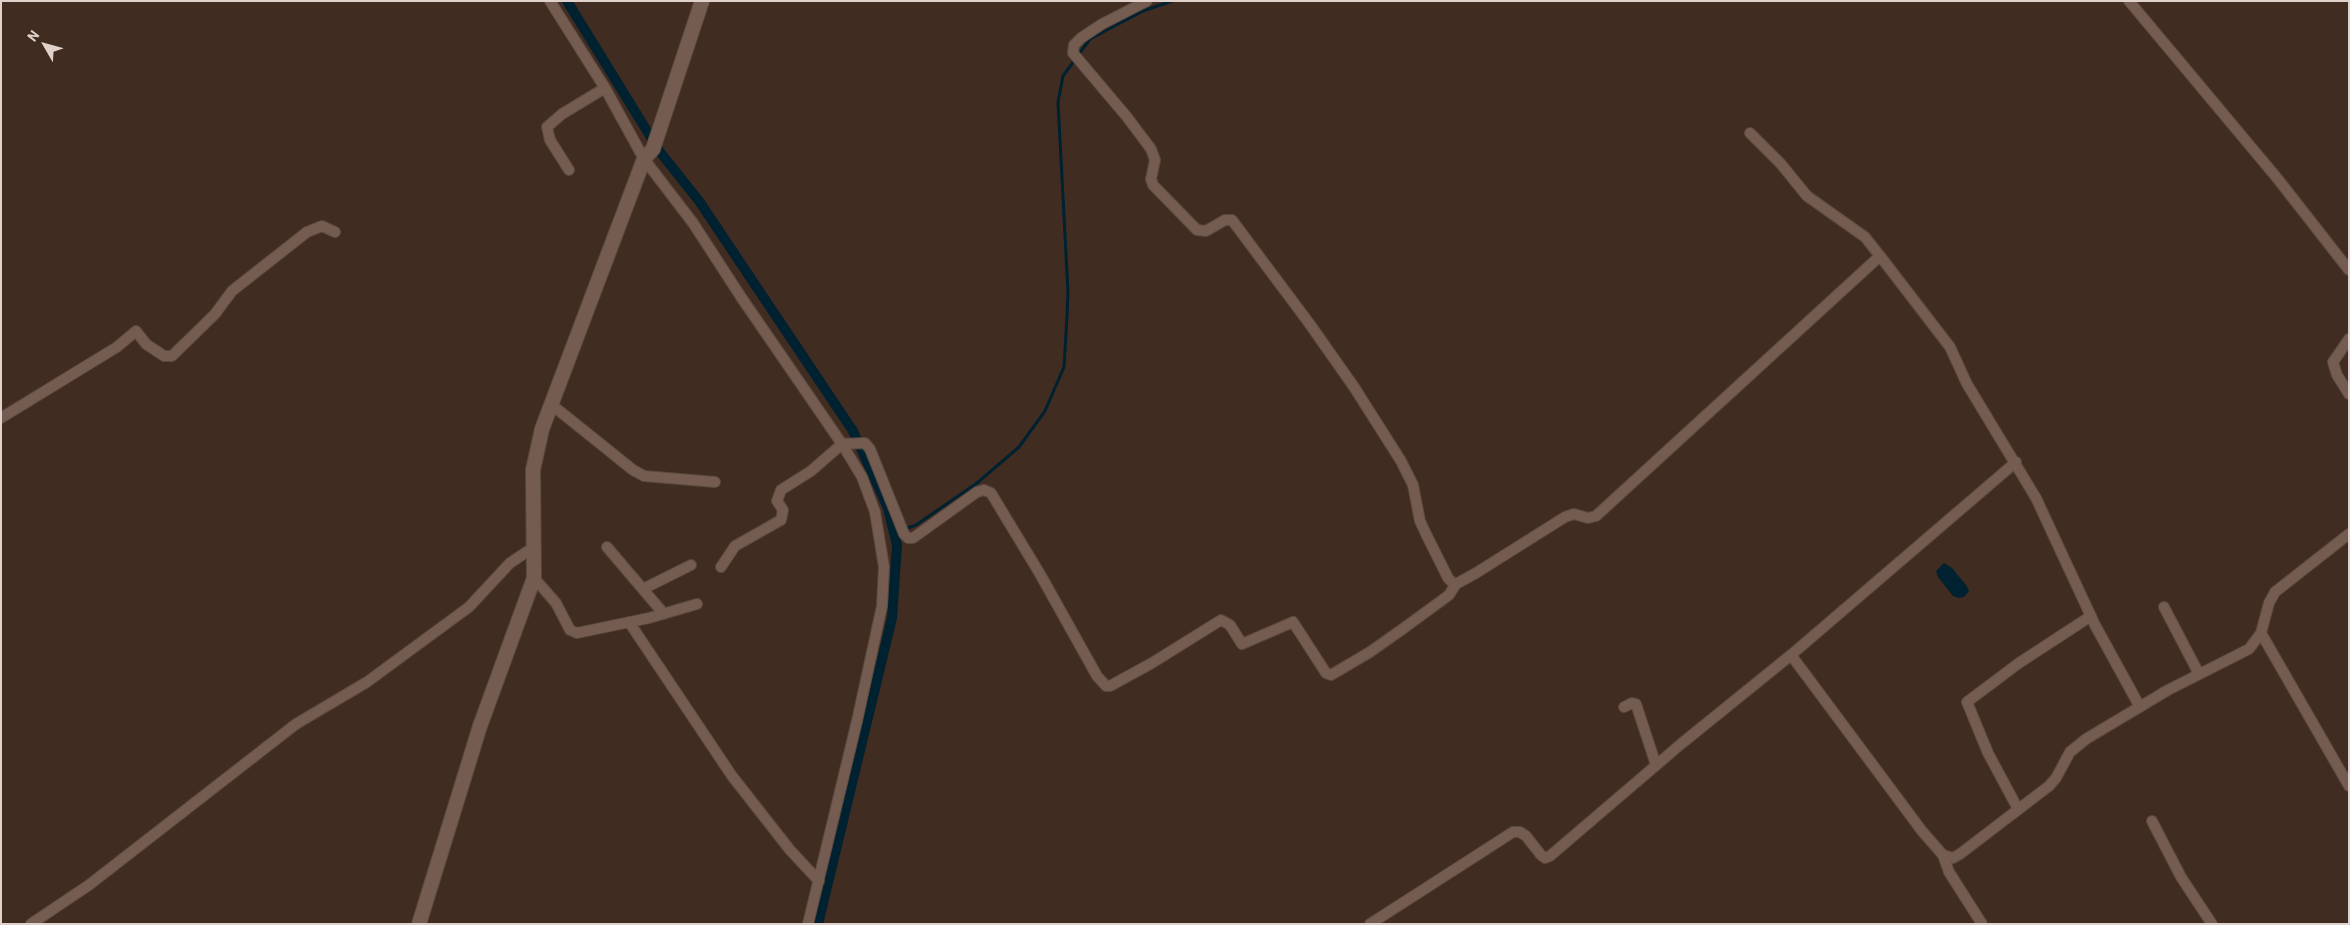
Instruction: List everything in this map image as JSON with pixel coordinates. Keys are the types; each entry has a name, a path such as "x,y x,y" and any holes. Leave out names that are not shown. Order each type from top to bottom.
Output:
{"main road":[{"path":"419,924 480,726 534,578 533,470 542,429 651,149 702,1"}],"street":[{"path":"550,1 604,88 651,149 693,223 741,297 848,444 875,512 881,539 884,582 882,606 808,924"},
{"path":"1147,1 1102,24 1081,38 1074,45 1075,56 1127,117 1151,149 1155,160 1151,179 1153,185 1197,230 1206,231 1225,220 1232,220 1308,323 1354,387 1401,461 1413,485 1420,521 1448,578 1456,584"},
{"path":"2129,1 2308,216 2349,270"},
{"path":"569,170 550,140 547,127 562,114 604,88"},
{"path":"1750,133 1781,164 1806,196 1864,238 1950,347 1967,384 2016,462 2061,547 2091,616 2140,707"},
{"path":"1,418 117,347 136,332 146,344 164,356 172,356 215,314 232,291 307,232 322,226 335,232"},
{"path":"721,567 735,546 781,520 783,510 777,501 781,490 848,444 866,443 904,534 908,538 913,538 977,492 987,490 1001,509 1040,574 1097,676 1106,686 1110,686 1152,663 1221,620 1230,625 1242,644 1293,622 1326,673 1331,675 1370,652 1412,623 1448,595 1456,584 1566,517 1574,514 1588,518 1596,516 1880,256"},
{"path":"2349,339 2333,362 2337,375 2349,394"},
{"path":"552,405 633,470 644,476 715,482"},
{"path":"1370,924 1513,832 1520,832 1526,836 1545,858 1550,856 1656,765 1791,655 2016,462"},
{"path":"1943,855 1949,858 1960,854 2040,793 2056,778 2072,750 2086,739 2140,707 2249,648 2261,633 2269,603 2275,592 2349,534"},
{"path":"607,547 664,614"},
{"path":"31,924 89,885 296,724 368,682 438,630 479,598 510,564 534,548"},
{"path":"643,589 691,565"},
{"path":"534,578 556,603 570,630 577,633 664,614 697,604"},
{"path":"2164,607 2200,674"},
{"path":"2018,809 1988,754 1967,702 2019,663 2091,616"},
{"path":"629,622 732,776 790,850 819,881"},
{"path":"2261,633 2349,786"},
{"path":"1791,655 1905,808 1943,855 1949,872 1982,924"},
{"path":"1624,707 1632,703 1636,704 1656,765"},
{"path":"2152,821 2181,877 2212,924"}],"water":[{"path":"1944,563 1952,568 1966,585 1969,591 1964,597 1953,596 1938,577 1936,571"}],"waterway":[{"path":"567,1 660,152 699,201 853,431 888,508 897,545 892,618 818,924"},
{"path":"894,533 916,525 977,483 1019,447 1045,411 1064,367 1067,316 1068,292 1058,102 1063,76 1090,39 1143,11 1172,1"}]}
